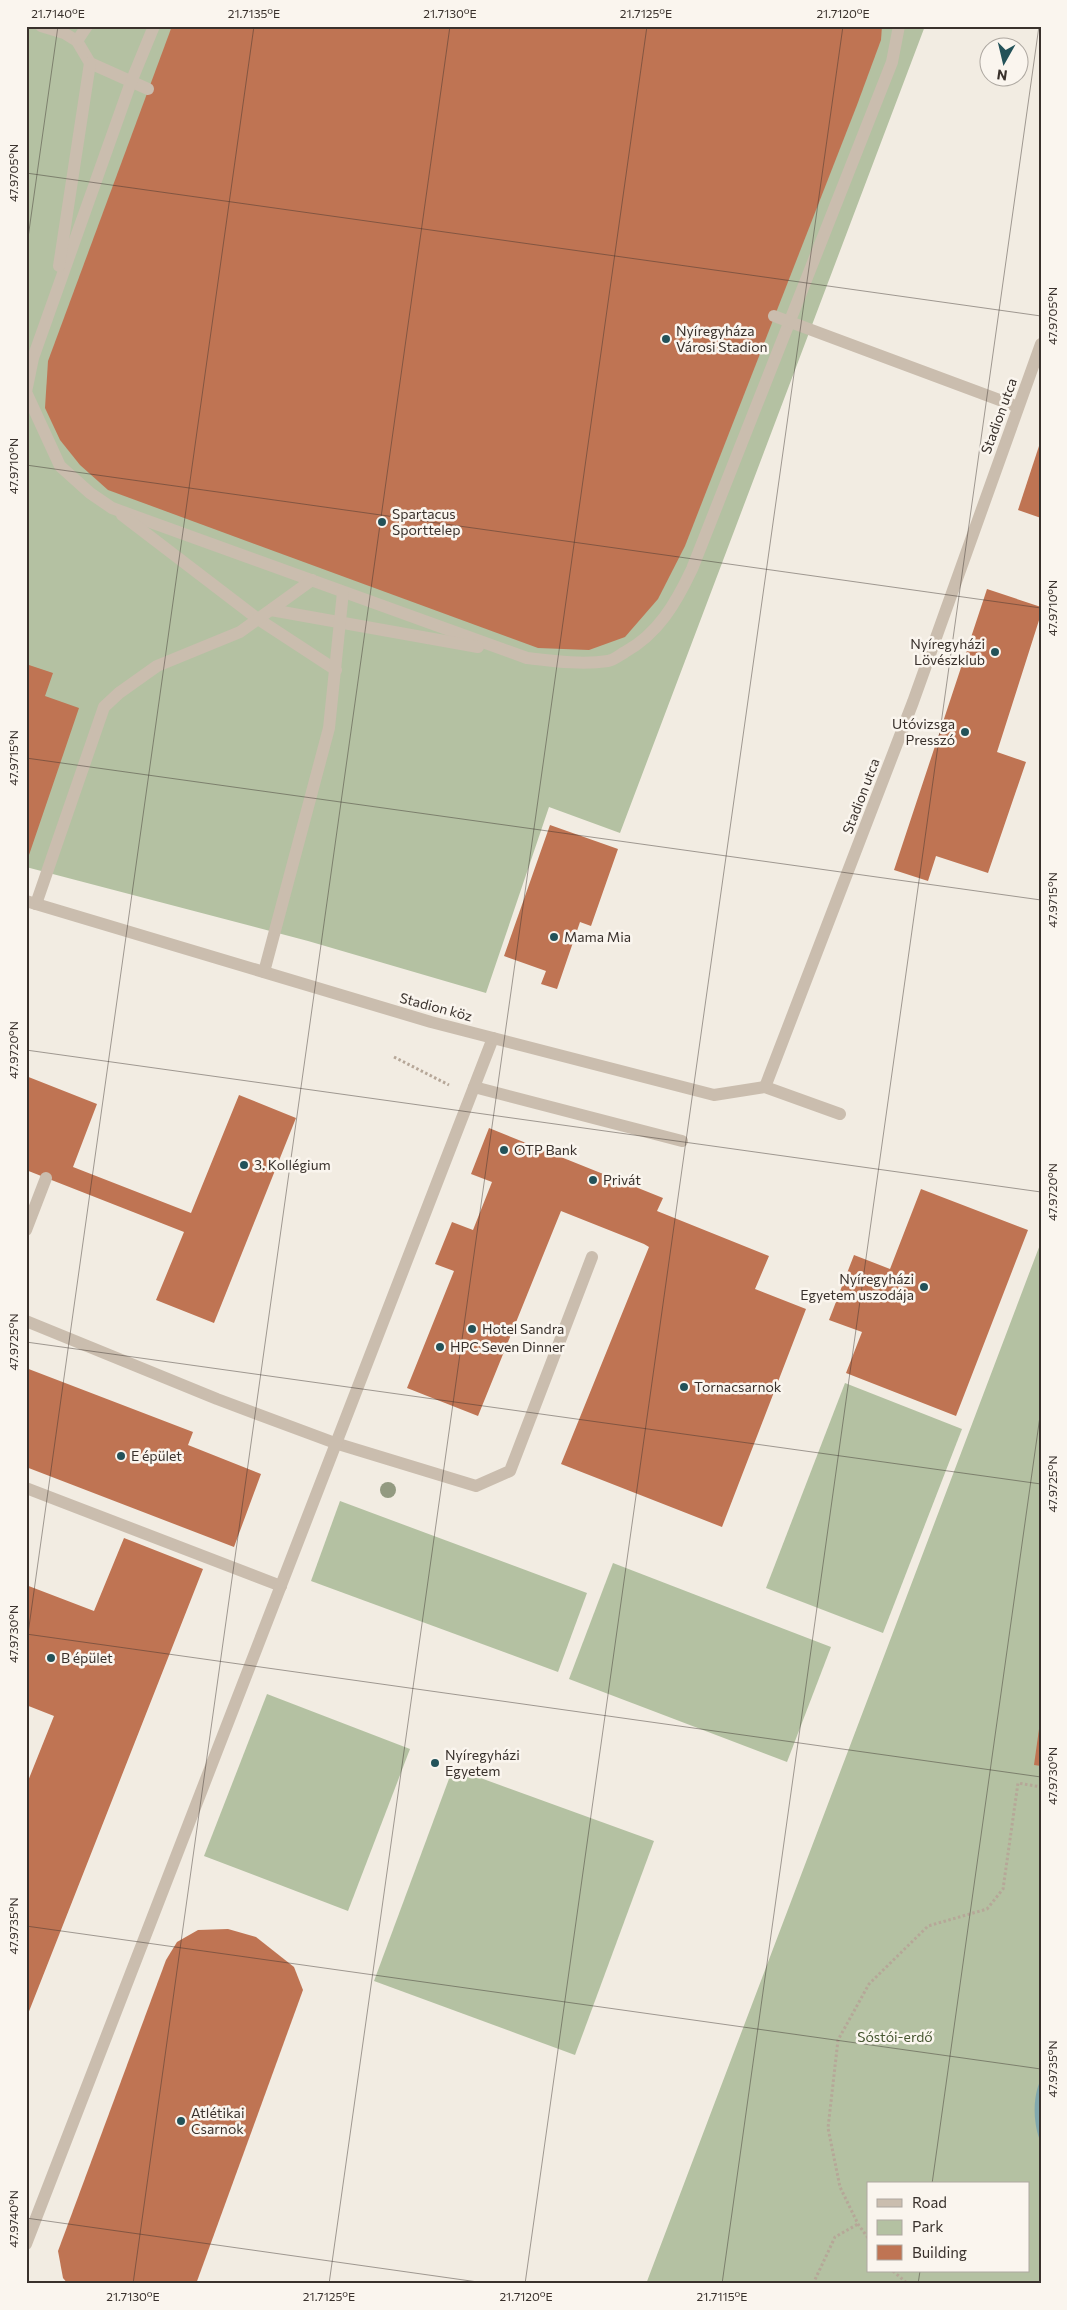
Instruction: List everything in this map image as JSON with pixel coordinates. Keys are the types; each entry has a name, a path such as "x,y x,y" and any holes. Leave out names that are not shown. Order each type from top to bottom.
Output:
{"street":[{"path":"41,26 64,33 77,41 90,63 148,89"},
{"path":"77,41 87,26"},
{"path":"154,26 131,82 55,293 33,358 26,392 60,466 90,493 258,620 336,670"},
{"path":"112,508 527,658 570,662 610,661 641,643 678,600 692,569 788,321 892,62 899,26"},
{"path":"55,293 90,63"},
{"path":"774,316 1018,407"},
{"name":"Stadion utca","path":"765,1088 913,702 1041,344"},
{"path":"31,902 104,706 118,693 157,666 240,632 312,580"},
{"path":"264,972 329,728 343,592"},
{"path":"271,610 512,653"},
{"name":"Stadion köz","path":"31,902 431,1022 714,1095 765,1088 840,1114"},
{"path":"26,2244 335,1443 494,1038"},
{"path":"473,1091 682,1141"},
{"path":"26,1230 46,1178"},
{"path":"26,1320 217,1399 335,1443 476,1486 510,1470 592,1257"},
{"path":"26,1488 281,1586"}],"path":[{"path":"394,1057 473,1091"},
{"path":"867,2237 858,2224 840,2187 828,2128 838,2040 869,1984 928,1926 987,1909 1003,1889 1018,1783 1041,1787"},
{"path":"813,2284 835,2237 858,2224"},
{"path":"894,2272 908,2284"}],"green space":[{"name":"Spartacus Sporttelep","path":"26,26 925,26 620,833 549,807 486,993 308,941 26,867"},
{"name":"Sóstói-erdő","path":"1041,1242 1041,2284 646,2284"},
{"path":"845,1383 962,1429 883,1633 766,1588"},
{"path":"340,1501 587,1593 558,1672 311,1581"},
{"path":"613,1563 831,1647 787,1762 569,1679"},
{"path":"267,1694 410,1749 348,1911 204,1856"},
{"path":"453,1768 654,1841 575,2055 374,1981"}],"water":[{"path":"1041,2079 1041,2143 1036,2128 1035,2102"}],"building":[{"name":"Nyíregyháza Városi Stadion","path":"172,26 882,26 881,40 857,105 685,546 658,599 625,637 589,650 538,648 108,490 80,465 60,440 45,408 48,361"},
{"path":"1041,443 1041,518 1018,510"},
{"path":"987,589 1041,607 1041,614 997,752 1026,762 988,873 936,856 928,881 894,870"},
{"path":"26,664 53,673 45,696 79,708 29,855 26,855"},
{"path":"550,825 618,849 591,926 580,922 557,989 541,984 546,971 504,956"},
{"name":"3. Kollégium","path":"26,1076 97,1104 73,1167 191,1213 239,1095 296,1118 214,1323 156,1300 184,1232 26,1170"},
{"name":"Tornacsarnok","path":"489,1128 663,1198 657,1211 769,1256 755,1289 806,1309 722,1527 561,1464 649,1247 644,1244 561,1211 478,1416 407,1388 454,1271 435,1264 452,1222 473,1230 492,1182 471,1174"},
{"name":"Nyíregyházi Egyetem uszodája","path":"921,1189 1028,1230 956,1416 846,1373 862,1332 829,1320 854,1255 890,1269"},
{"name":"E épület","path":"26,1368 193,1432 188,1445 261,1474 234,1547 26,1467"},
{"path":"124,1538 203,1569 26,2019 26,1786 54,1716 26,1705 26,1585 94,1611"},
{"path":"1041,1722 1041,1766 1034,1765"},
{"name":"Atlétikai Csarnok","path":"228,1929 256,1937 294,1967 303,1990 196,2284 68,2284 63,2278 58,2251 166,1960 177,1942 198,1930"}],"place":[{"name":"Nyíregyháza Városi Stadion","path":"666,339"},
{"name":"Spartacus Sporttelep","path":"382,522"},
{"name":"Nyíregyházi Lövészklub","path":"995,652"},
{"name":"Utóvizsga Presszó","path":"965,732"},
{"name":"Mama Mia","path":"554,937"},
{"name":"OTP Bank","path":"504,1150"},
{"name":"3. Kollégium","path":"244,1165"},
{"name":"Privát","path":"593,1180"},
{"name":"Nyíregyházi Egyetem uszodája","path":"924,1287"},
{"name":"Hotel Sandra","path":"472,1329"},
{"name":"HPC Seven Dinner","path":"440,1347"},
{"name":"Tornacsarnok","path":"684,1387"},
{"name":"E épület","path":"121,1456"},
{"name":"B épület","path":"51,1658"},
{"name":"Nyíregyházi Egyetem","path":"435,1763"},
{"name":"Atlétikai Csarnok","path":"181,2121"}]}
